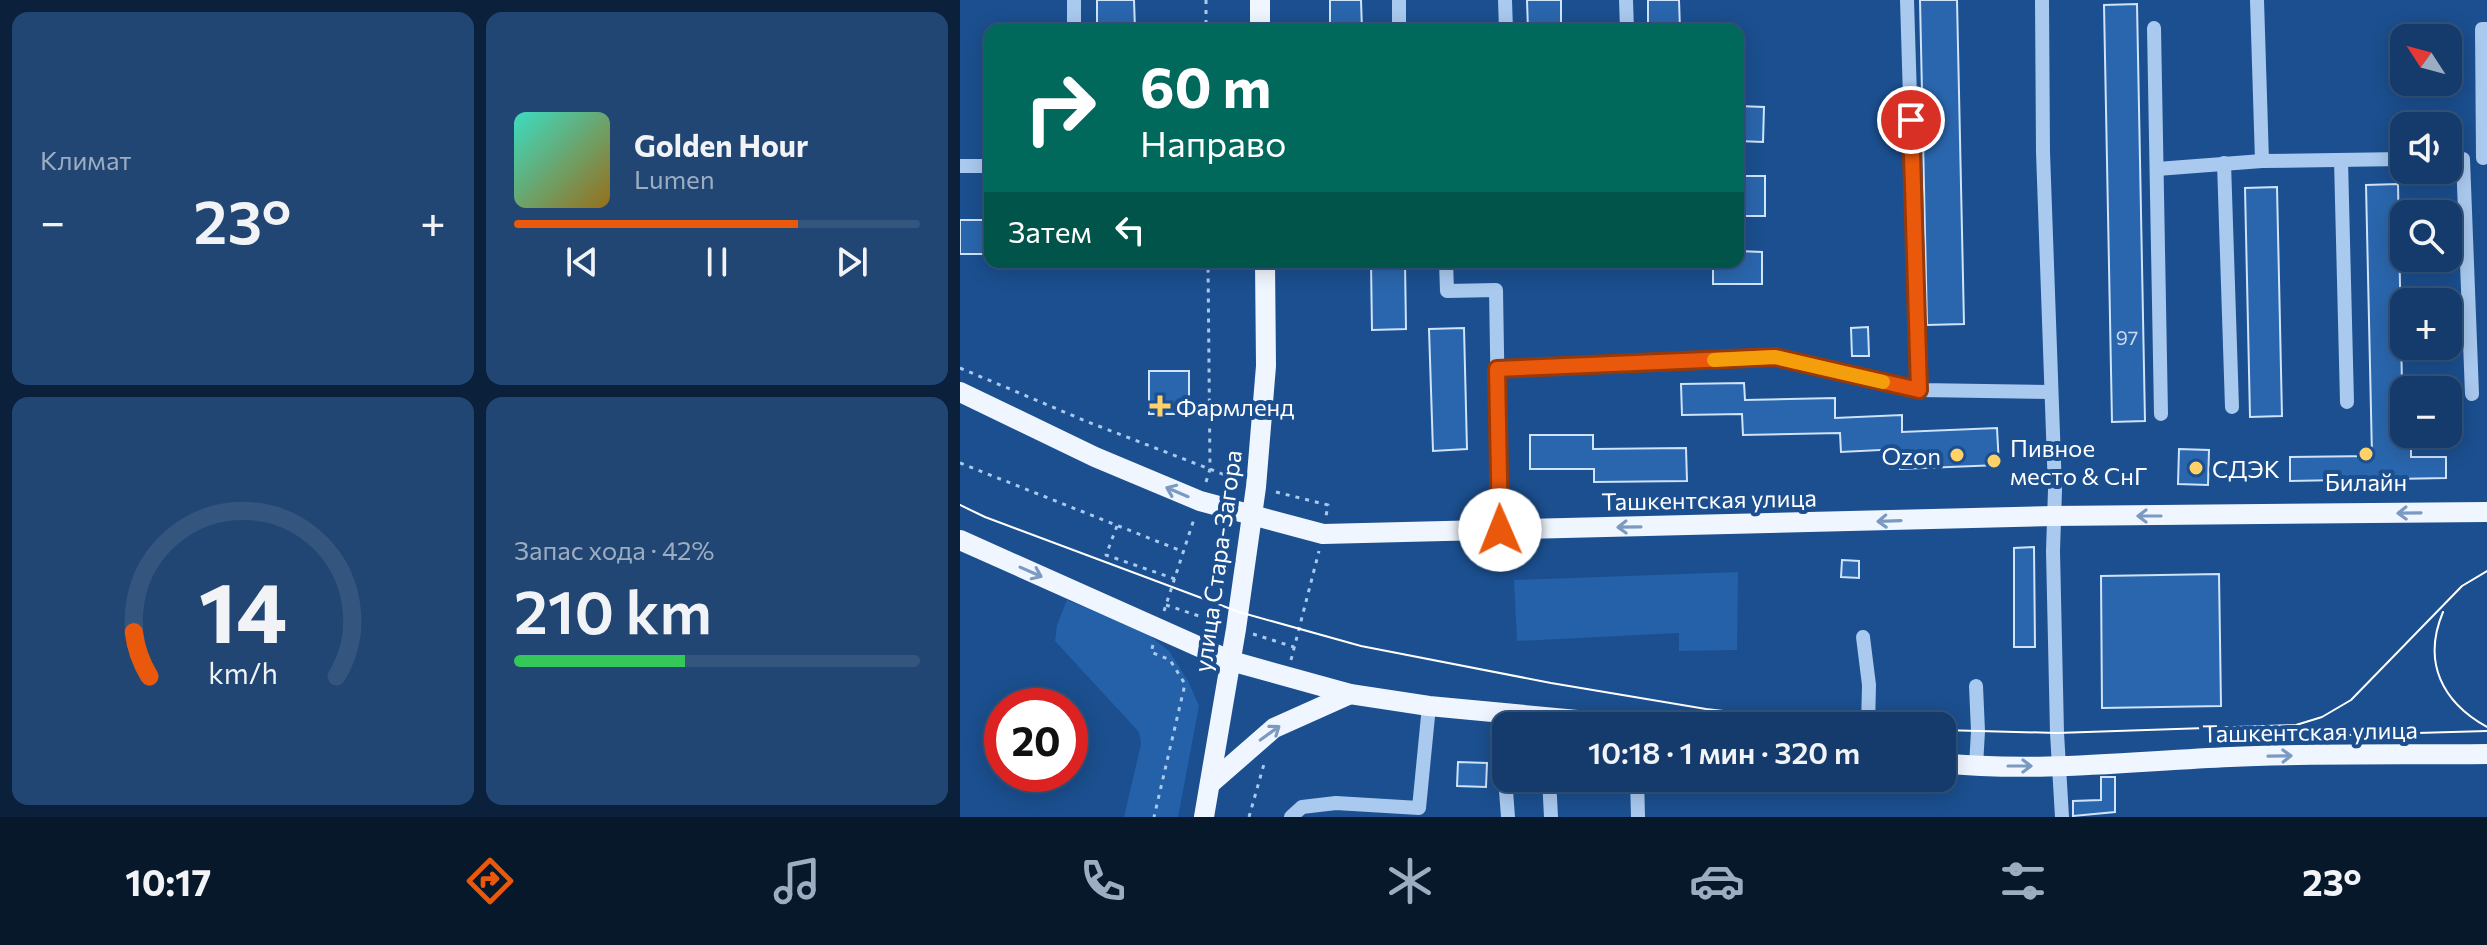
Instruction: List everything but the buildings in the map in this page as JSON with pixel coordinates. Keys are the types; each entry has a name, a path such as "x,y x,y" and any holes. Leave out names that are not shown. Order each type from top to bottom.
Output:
{"main road":[{"path":"1260,0 1260,24"},
{"name":"улица Стара-Загора","path":"1204,817 1256,487 1266,366 1265,268"},
{"name":"Ташкентская улица","path":"960,392 1095,457 1200,501 1323,534 2053,516 2487,512"},
{"path":"960,540 1231,661 1350,694 1429,706 1500,712"},
{"path":"1211,783 1274,728 1350,694"},
{"name":"Ташкентская улица","path":"1956,764 2060,765 2239,757 2487,754"}],"street":[{"path":"1074,0 1074,24"},
{"path":"1399,0 1399,24"},
{"path":"1505,0 1506,24"},
{"path":"1626,0 1627,24"},
{"path":"1907,0 1919,390"},
{"path":"2042,0 2043,152 2055,490 2057,733 2062,817"},
{"path":"2257,0 2262,161"},
{"path":"2154,28 2161,414"},
{"path":"2462,159 2485,158 2482,29 2487,29"},
{"path":"2157,169 2262,161 2390,159"},
{"path":"2341,160 2347,402"},
{"path":"2224,163 2232,407"},
{"path":"960,166 984,166"},
{"path":"2458,184 2472,394"},
{"path":"1446,268 1447,291 1496,290 1500,530"},
{"path":"1497,369 1775,357 1919,390 2050,392"},
{"path":"1863,637 1869,685 1868,712"},
{"path":"1976,686 1976,766"},
{"path":"1291,817 1302,807 1336,803 1419,808 1429,706"},
{"path":"1506,792 1508,817"},
{"path":"1550,792 1551,817"},
{"path":"1637,792 1638,817"}],"path":[{"path":"1206,0 1206,24"},
{"path":"1154,817 1185,684 1170,660 1151,652 1210,469 1208,268"},
{"path":"960,368 1256,487 1328,505 1286,677"},
{"path":"960,463 1184,552"},
{"path":"1117,526 1106,555 1175,580"},
{"path":"1249,817 1266,757"}],"shaded area":[{"path":"1738,572 1737,650 1679,651 1679,633 1517,641 1514,580"},
{"path":"1067,600 1145,632 1169,651 1188,681 1199,706 1178,817 1124,817 1141,744 1139,732 1055,641 1057,625"}],"tram line":[{"path":"960,505 1239,612 1361,646 1551,683 1732,712"},
{"path":"1956,730 2057,733 2296,725 2322,717 2351,700 2462,586 2487,571"},
{"path":"2443,612 2435,648 2440,679 2458,706 2487,727"},
{"path":"2278,737 2487,731"}],"slow traffic":[{"path":"1714,360 1775,357 1883,382"}],"place":[{"name":"Фармленд","path":"1160,406"},
{"name":"Билайн","path":"2366,454"},
{"name":"Ozon","path":"1957,455"},
{"name":"Пивное место & СнГ","path":"1994,461"},
{"name":"СДЭК","path":"2196,468"}],"route":[{"path":"1500,530 1497,369 1775,357 1919,390 1911,120"}]}
